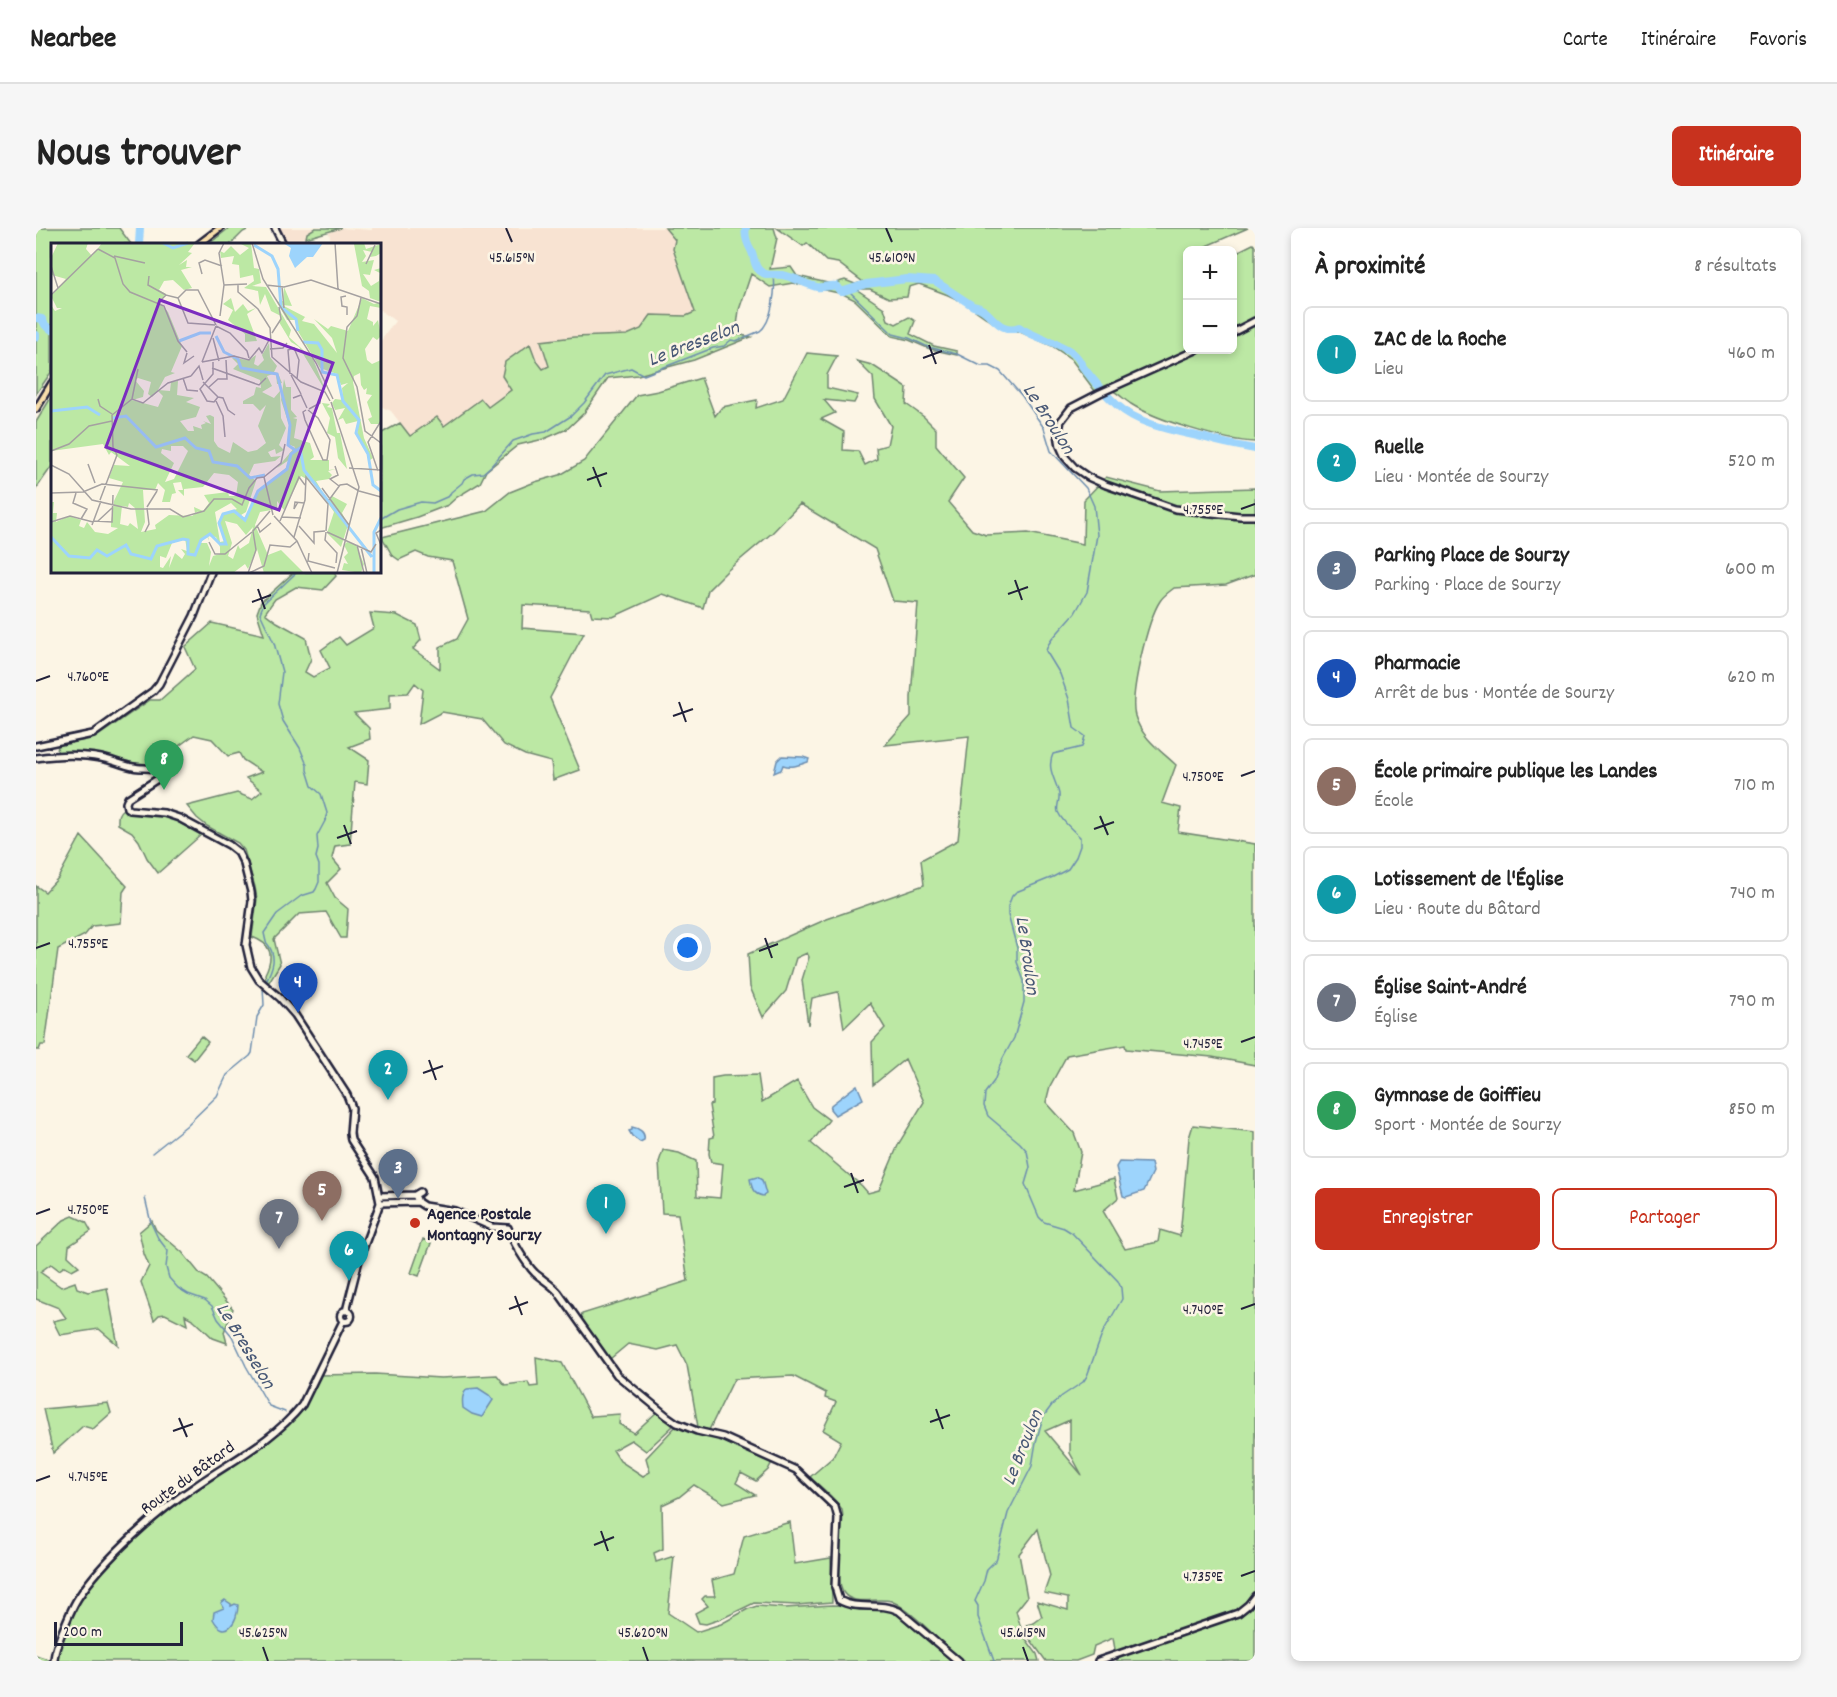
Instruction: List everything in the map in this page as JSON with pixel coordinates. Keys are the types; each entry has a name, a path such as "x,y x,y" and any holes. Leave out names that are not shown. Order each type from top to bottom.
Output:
{"main road":[{"path":"200,243 220,228"},
{"path":"36,409 51,385"}],"street":[{"path":"275,228 282,243"},
{"path":"1237,331 1255,321"},
{"path":"1187,354 1071,408 1063,417 1059,428 1062,452 1081,473 1106,485 1175,509 1255,516"},
{"path":"36,746 93,734 153,691 159,684 194,616 211,573"},
{"path":"36,758 52,755 89,756 160,771 159,778 128,798 126,806 130,810 164,813 179,818 238,852 244,864 251,892 247,953 253,971 295,1015 347,1095 352,1108 351,1140 371,1169 378,1187 380,1203 421,1204 455,1211 492,1227 508,1228 513,1240 534,1272 552,1285 624,1382 648,1398 677,1423 697,1431 723,1437 785,1464 806,1478 835,1507 838,1518 835,1587 839,1600 853,1605 881,1605 899,1611 958,1661"},
{"path":"379,1196 417,1194 421,1204"},
{"name":"Route du Bâtard","path":"54,1661 68,1616 79,1596 97,1573 170,1505 195,1485 235,1462 293,1416 302,1405 343,1321 340,1316 346,1311 359,1260 380,1203"},
{"path":"1098,1661 1238,1613 1255,1596"}],"shaded area":[{"path":"279,228 315,228 307,233 306,238 285,243"},
{"path":"341,228 372,230 372,228 665,228 675,240 673,249 695,312 686,316 651,315 641,329 627,335 542,341 549,366 542,369 530,345 502,376 511,390 487,407 481,400 444,426 437,417 410,436 391,411 381,406 381,341 395,321 381,311 381,243 331,243 329,232"}],"green space":[{"path":"36,228 119,228 130,243 51,243 51,372 36,394"},
{"path":"229,228 251,228 243,232 232,243 210,243"},
{"path":"315,228 341,228 306,238 307,233"},
{"path":"665,228 774,228 777,238 770,269 791,267 797,276 832,284 845,280 855,284 863,282 838,263 826,261 807,243 803,246 777,228 1248,228 1206,246 1183,246 1183,354 1095,391 1071,359 1052,346 1020,332 1001,328 965,303 919,284 909,287 907,297 889,298 870,289 856,289 884,308 888,320 896,324 909,317 915,321 910,334 934,346 957,351 957,355 930,349 892,336 855,300 843,294 793,283 770,287 751,274 739,310 736,334 751,337 694,360 638,375 608,378 584,413 567,429 544,439 518,445 486,471 480,483 448,505 381,528 381,433 400,423 410,436 437,417 444,426 481,399 488,407 511,390 502,376 505,362 530,344 536,360 543,369 549,366 541,341 627,335 641,329 651,315 686,316 695,312 673,249 675,240"},
{"path":"1253,244 1255,246 1255,442 1226,438 1173,423 1142,410 1112,390 1196,354 1237,354 1237,252"},
{"path":"807,353 837,356 827,375 827,388 858,395 854,403 824,400 835,413 821,419 844,432 843,450 858,451 865,465 877,459 876,448 887,445 891,426 875,399 873,377 857,361 872,365 907,388 906,404 936,429 936,445 964,478 948,502 972,530 986,535 1028,533 1083,544 1084,500 1106,477 1160,491 1255,488 1255,575 1226,585 1174,588 1163,597 1155,610 1145,640 1137,676 1134,706 1135,716 1142,731 1176,765 1162,803 1181,808 1178,832 1255,844 1255,1065 1212,1057 1126,1049 1125,1045 1067,1055 1050,1086 1046,1102 1074,1133 1081,1152 1074,1190 1114,1179 1118,1198 1103,1211 1125,1249 1158,1242 1160,1230 1180,1236 1189,1138 1193,1125 1255,1132 1255,1661 1117,1661 1113,1638 1094,1646 1092,1655 1076,1661 1046,1661 1030,1639 1026,1625 1042,1617 1037,1601 1068,1610 1068,1598 1044,1593 1050,1576 1038,1529 1019,1554 1027,1597 1016,1611 1023,1635 1037,1654 1039,1661 961,1661 899,1605 885,1600 852,1599 843,1592 839,1573 842,1510 832,1497 810,1477 833,1457 841,1441 823,1430 836,1402 825,1398 826,1393 793,1376 734,1379 709,1430 698,1427 687,1365 677,1345 658,1350 628,1344 610,1359 581,1320 582,1314 688,1281 678,1214 662,1213 659,1162 663,1150 679,1153 696,1161 697,1196 720,1198 723,1164 711,1162 709,1154 710,1138 714,1137 709,1105 712,1104 712,1078 758,1075 762,1102 797,1081 812,1107 829,1120 811,1143 868,1193 879,1190 899,1143 924,1102 905,1059 873,1085 872,1042 885,1028 870,1003 844,1028 838,992 812,998 808,1025 802,980 809,957 807,953 796,958 786,991 763,1017 750,987 748,954 827,919 924,885 921,860 958,840 969,736 885,745 911,716 918,603 893,601 875,549 800,504 772,533 708,590 703,608 663,594 613,617 592,616 590,609 523,605 522,628 584,633 550,698 580,770 553,780 551,762 525,755 504,745 482,719 442,712 419,724 423,690 415,683 408,693 390,694 390,709 354,713 369,728 370,739 349,747 369,760 367,784 355,782 350,844 335,846 332,858 341,869 327,883 335,898 348,909 346,938 341,938 326,912 299,914 274,939 280,964 269,982 265,974 270,962 269,951 264,943 252,937 257,899 244,850 238,843 207,826 187,806 237,793 252,799 262,791 246,778 262,772 243,760 239,753 228,756 212,739 194,735 168,754 168,766 139,764 101,755 57,752 58,745 95,738 150,700 160,700 195,669 185,647 212,623 264,635 257,613 261,602 293,573 334,573 336,576 323,590 296,587 275,599 265,613 306,638 311,659 305,672 313,677 330,668 321,650 339,637 346,645 374,628 370,613 397,615 417,625 421,640 413,649 440,669 440,647 457,639 468,619 452,561 428,557 416,552 399,560 392,555 382,537 486,511 510,492 560,475 584,461 637,395 701,378 715,416 722,407 757,400 756,408 783,399","holes":["1070,1420 1070,1453 1082,1475 1045,1431"]},
{"path":"51,398 51,467 36,489 36,422"},
{"path":"123,809 131,813 169,817 201,835 158,873 132,832 118,824 119,814"},
{"path":"81,836 127,886 123,892 121,923 92,926 85,935 58,949 45,1045 41,1045 39,1050 36,1050 36,886 45,892 58,878"},
{"path":"201,1036 208,1042 194,1060 186,1054"},
{"path":"73,1216 86,1222 91,1231 69,1246 68,1256 79,1266 72,1270 65,1266 59,1270 51,1264 40,1272 61,1287 75,1282 77,1288 88,1292 107,1288 118,1345 99,1329 60,1335 53,1321 66,1318 59,1308 36,1299 36,1246 64,1220"},
{"path":"152,1221 156,1230 182,1252 233,1309 224,1332 227,1343 213,1338 194,1320 185,1315 187,1325 165,1314 159,1315 154,1320 141,1282 149,1266 139,1232"},
{"path":"423,1239 431,1243 419,1276 411,1273"},
{"path":"536,1357 562,1363 591,1417 620,1414 619,1424 634,1433 658,1411 673,1426 646,1451 631,1440 613,1450 620,1461 643,1476 650,1472 646,1458 676,1426 721,1439 772,1462 768,1470 756,1481 741,1473 736,1483 755,1495 724,1503 694,1485 679,1497 662,1505 663,1549 654,1553 656,1562 674,1556 668,1613 696,1632 721,1624 757,1606 881,1607 897,1612 956,1661 36,1661 36,1655 51,1660 58,1649 69,1617 83,1593 105,1567 159,1516 196,1487 252,1452 295,1418 318,1375 375,1374 441,1378 497,1375 505,1385 528,1382 530,1387 538,1386"},
{"path":"108,1403 111,1413 93,1429 83,1426 53,1453 43,1409"},
{"path":"790,1522 795,1564 831,1558 832,1602 797,1605 754,1603 721,1619 706,1624 699,1623 695,1613 708,1606 702,1599 705,1596 715,1596 712,1580 734,1574 744,1536"}],"water":[{"path":"782,756 809,759 808,762 799,765 783,765 781,770 774,773 777,761"},
{"path":"857,1085 863,1099 835,1115 830,1109 831,1105"},
{"path":"632,1127 643,1133 644,1140 640,1142 632,1136 629,1131"},
{"path":"1119,1162 1151,1163 1153,1172 1144,1191 1123,1196 1116,1167"},
{"path":"757,1177 762,1180 766,1194 763,1196 755,1192 751,1186 750,1179"},
{"path":"478,1388 493,1400 482,1417 463,1408 465,1391"},
{"path":"225,1600 231,1606 238,1605 233,1623 226,1629 213,1619 214,1612 224,1608 221,1603"}],"waterway":[{"path":"139,243 140,228"},
{"path":"746,228 746,239 756,267 765,274 787,276 817,287 836,286 840,291 866,284 907,279 935,281 973,306 985,311 999,324 1011,328 1019,327 1071,352 1108,396 1126,412 1137,418 1171,430 1255,449"},
{"name":"Le Bresselon","path":"381,518 397,509 421,502 433,503 449,496 464,479 473,474 483,473 513,441 546,432 571,416 605,375 631,368 644,375 713,348 724,346 731,340 736,341 760,331 768,321 774,297 774,276"},
{"name":"Le Broulon","path":"849,291 893,334 909,338 928,347 957,354 981,366 990,366 1000,371 1022,396 1044,428 1051,451 1086,488 1094,506 1097,535 1087,592 1075,613 1052,639 1046,651 1060,674 1069,699 1074,728 1085,736 1082,747 1053,754 1051,759 1052,774 1059,794 1058,812 1065,823 1080,837 1080,846 1068,869 1016,892 1008,906 1008,915 1017,948 1017,962 1024,981 1024,1002 1014,1038 994,1081 985,1093 984,1106 988,1116 1027,1151 1030,1167 1025,1184 1039,1217 1044,1222 1072,1233 1118,1281 1122,1299 1103,1332 1083,1382 1062,1396 1043,1417 1032,1466 1008,1513 996,1560 987,1569 975,1601 978,1606 978,1617 994,1661"},
{"path":"36,318 42,319 51,329"},
{"name":"Le Bresselon","path":"265,983 272,967 273,957 264,933 277,914 301,896 314,892 316,889 319,882 319,865 316,857 317,836 327,813 321,794 312,786 300,748 283,721 278,704 282,672 274,643 260,613 264,603 296,573"},
{"name":"Le Bresselon","path":"152,1153 186,1126 217,1096 227,1075 250,1056 257,1017 264,1005 263,987"},
{"name":"Le Bresselon","path":"145,1198 151,1223 158,1238 168,1251 166,1267 169,1278 178,1288 205,1300 212,1306 218,1319 232,1336 269,1406 285,1412"}],"place":[{"name":"Gymnase de Goiffieu","path":"164,790"},
{"name":"Pharmacie","path":"298,1013"},
{"name":"Ruelle","path":"388,1100"},
{"name":"Parking Place de Sourzy","path":"398,1199"},
{"name":"École primaire publique les Landes","path":"322,1221"},
{"name":"Agence Postale Montagny Sourzy","path":"415,1223"},
{"name":"ZAC de la Roche","path":"606,1234"},
{"name":"Église Saint-André","path":"279,1249"},
{"name":"Lotissement de l'Église","path":"349,1281"}]}
